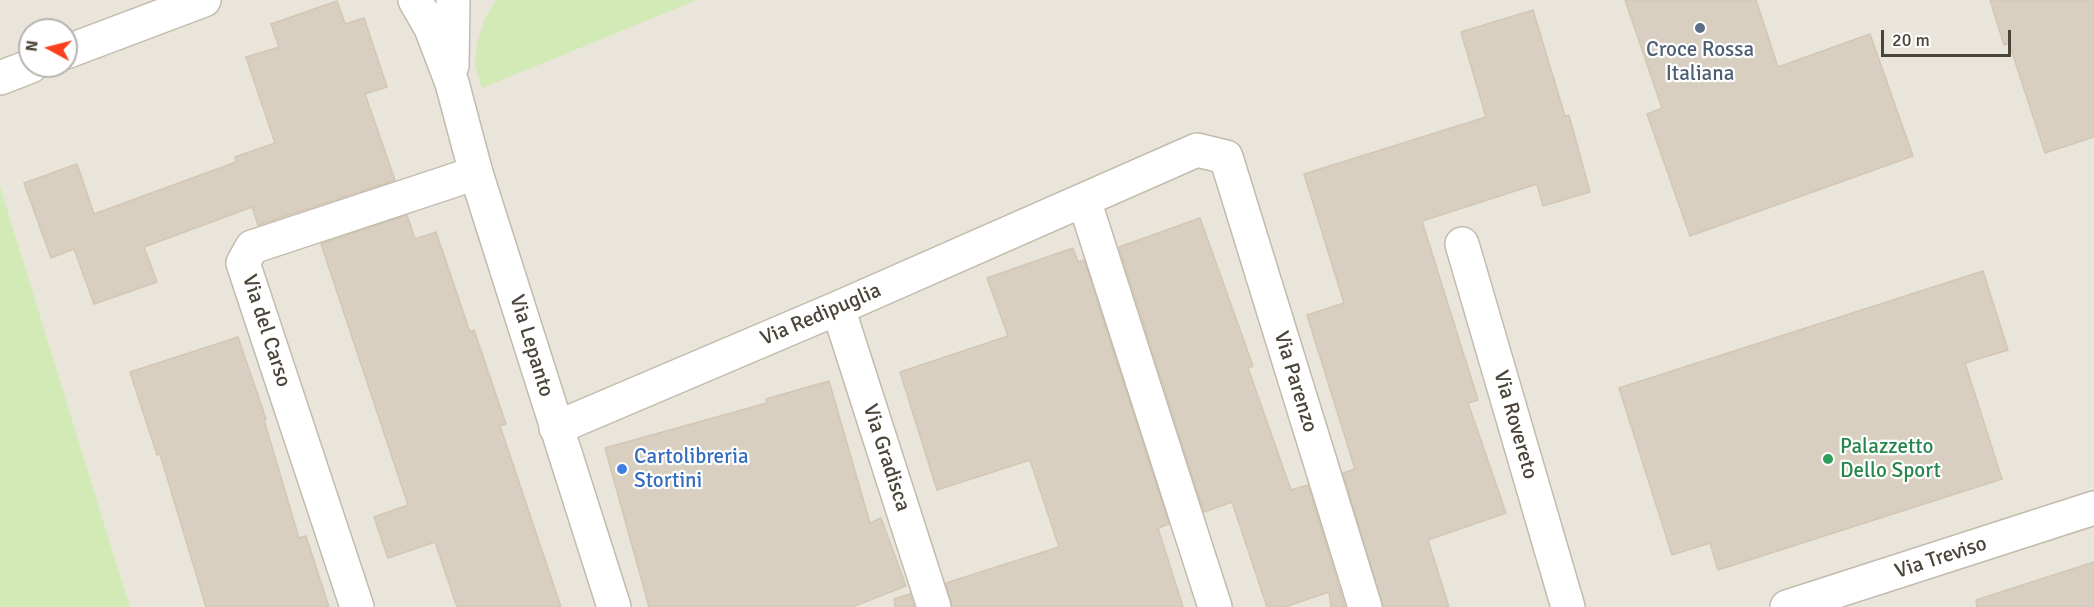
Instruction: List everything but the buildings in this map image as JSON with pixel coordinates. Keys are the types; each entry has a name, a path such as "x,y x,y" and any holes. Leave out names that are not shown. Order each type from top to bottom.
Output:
{"street":[{"path":"78,47 171,5 204,0"},
{"name":"Via Lepanto","path":"415,0 431,28 452,83 476,173 614,607"},
{"name":"Via Lepanto","path":"452,83 453,0"},
{"path":"0,78 18,71"},
{"name":"Via Redipuglia","path":"556,428 838,308 1197,150 1226,157"},
{"name":"Via Parenzo","path":"1226,157 1365,607"},
{"name":"Via del Carso","path":"357,607 243,263 252,247 476,173"},
{"path":"1084,200 1215,607"},
{"name":"Via Rovereto","path":"1462,244 1568,607"},
{"name":"Via Gradisca","path":"838,308 934,607"},
{"name":"Via Treviso","path":"1787,607 2094,508"}],"shaded area":[{"path":"0,0 2094,0 2094,607 130,607 0,186"}],"green space":[{"path":"496,0 697,0 482,88 475,66 477,44 485,18"},
{"path":"0,186 130,607 0,607"}],"place":[{"name":"Croce Rossa Italiana","path":"1700,28"},
{"name":"Palazzetto Dello Sport","path":"1828,459"},
{"name":"Cartolibreria Stortini","path":"622,469"}]}
